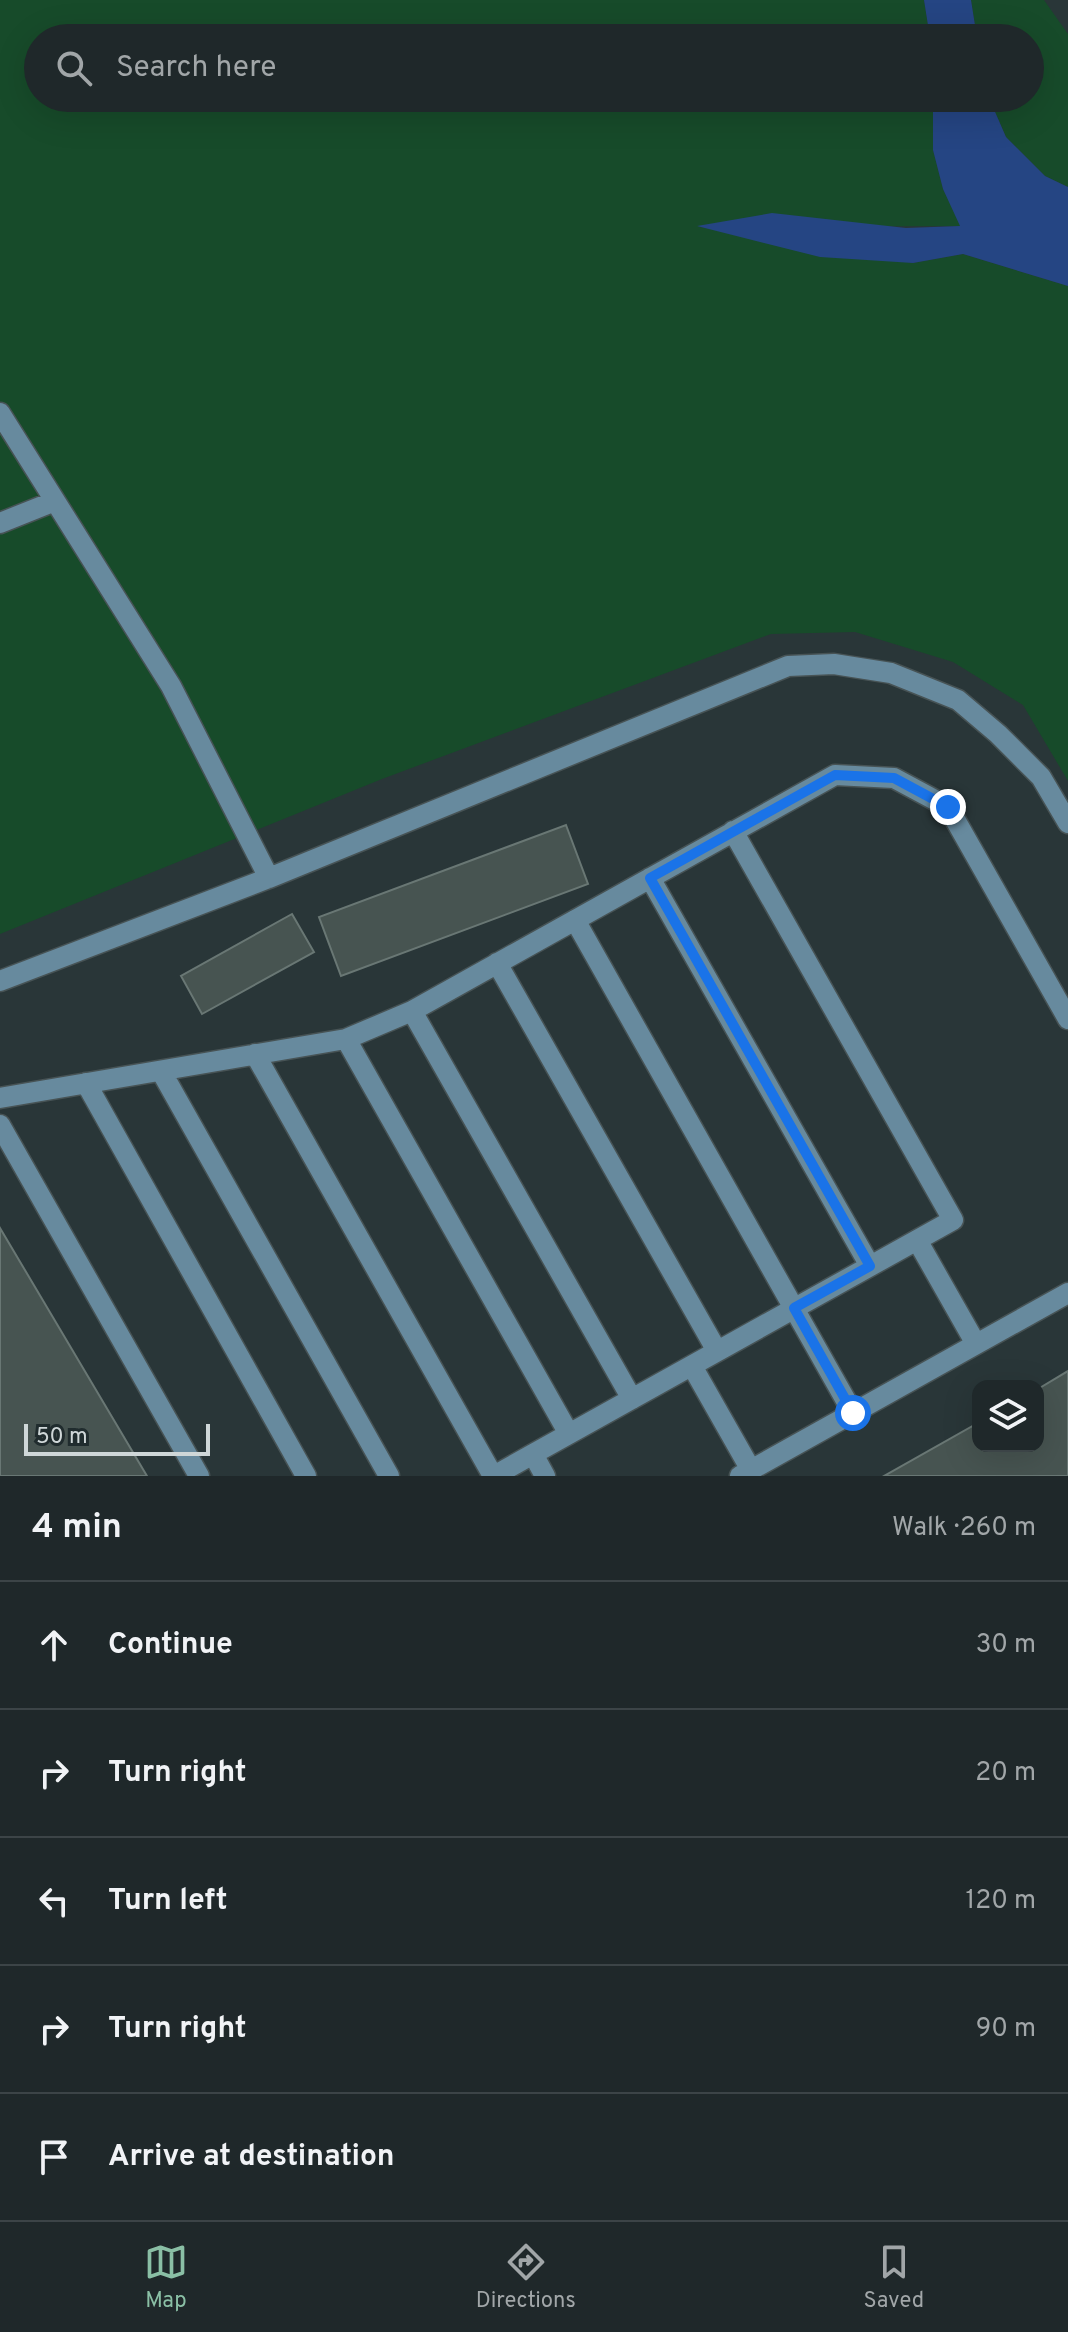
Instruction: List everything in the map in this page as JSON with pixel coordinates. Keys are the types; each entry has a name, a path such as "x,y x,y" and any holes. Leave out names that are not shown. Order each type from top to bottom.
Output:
{"street":[{"path":"0,413 171,686 269,878"},
{"path":"0,523 55,501"},
{"path":"0,981 269,878 788,666 834,664 891,673 958,700 1041,777 1068,823"},
{"path":"0,1098 346,1039 412,1011 835,775 894,778 948,807 1068,1019"},
{"path":"255,1054 493,1476 953,1220 733,831"},
{"path":"650,878 870,1266"},
{"path":"575,920 853,1413"},
{"path":"497,963 717,1351"},
{"path":"412,1011 632,1399"},
{"path":"346,1039 569,1434"},
{"path":"161,1071 389,1476"},
{"path":"86,1083 306,1476"},
{"path":"0,1125 199,1476"},
{"path":"917,1240 976,1344"},
{"path":"692,1366 745,1473 1068,1293"},
{"path":"533,1454 545,1476"}],"green space":[{"path":"0,0 924,0 928,24 24,24 24,112 933,112 933,150 943,189 961,226 700,227 913,263 963,254 1068,286 1068,781 1023,705 953,662 855,632 771,634 382,779 0,934"},
{"path":"971,0 1044,0 1068,34 1068,187 1045,176 1006,137 995,112 1044,112 1044,24 975,24"}],"water":[{"path":"924,0 971,0 975,24 928,24"},
{"path":"933,112 995,112 1006,137 1045,176 1068,187 1068,286 963,254 913,263 820,257 697,226 772,213 906,228 960,226 943,189 933,150"}],"building":[{"path":"566,825 588,884 341,976 319,917"},
{"path":"292,914 314,952 202,1014 181,976"},
{"path":"0,1228 147,1476 0,1476"},
{"path":"1068,1371 1068,1476 884,1476 972,1426 972,1452 1044,1452 1044,1385"}],"route":[{"path":"853,1413 794,1308 870,1266 650,878 835,775 894,778 948,807"}]}
